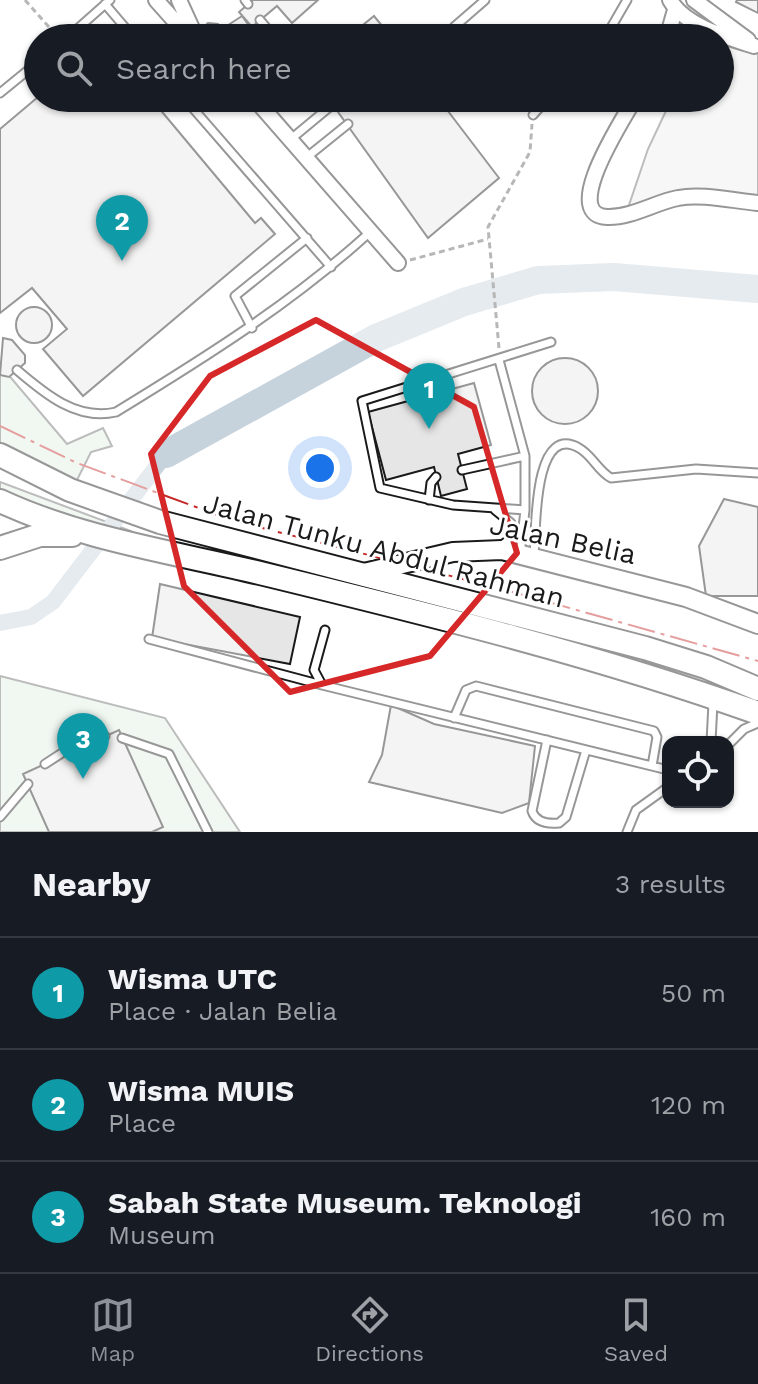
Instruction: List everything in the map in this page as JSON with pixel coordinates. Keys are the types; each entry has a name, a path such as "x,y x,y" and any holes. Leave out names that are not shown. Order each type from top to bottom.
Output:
{"main road":[{"name":"Jalan Tunku Abdul Rahman","path":"4,458 70,490 160,522 645,648 706,667 758,689"},
{"path":"0,501 55,528"},
{"name":"Jalan Tunku Abdul Rahman","path":"55,528 147,545 358,597 713,697 758,713"},
{"path":"0,548 55,528"}],"street":[{"path":"156,0 177,24"},
{"path":"179,0 190,24"},
{"path":"694,0 730,24"},
{"path":"672,5 702,24"},
{"path":"734,28 756,47"},
{"path":"734,39 756,47"},
{"path":"267,112 398,263"},
{"path":"628,112 588,188 591,208 598,214 616,216 682,197 758,203"},
{"name":"Jalan Belia","path":"353,574 378,572 453,552 492,549 527,555 686,597 758,624"}],"lane":[{"path":"457,24 485,0"},
{"path":"613,24 627,0"},
{"path":"83,24 107,2 124,24"},
{"path":"260,20 263,24"},
{"path":"0,93 24,73"},
{"path":"196,112 331,267"},
{"path":"291,139 324,112"},
{"path":"533,115 536,112"},
{"path":"307,157 348,124"},
{"path":"17,370 52,400 97,416 116,412 252,328 331,267 369,233"},
{"path":"252,328 235,296 307,238"},
{"path":"525,510 429,500 380,488 362,401 551,342"},
{"path":"499,360 525,456 527,555"},
{"path":"527,555 541,469 552,452 562,447 581,449 611,478 696,469 758,473"},
{"path":"462,470 525,456"},
{"path":"429,500 431,483 436,477"},
{"path":"492,549 511,538 512,531 507,518 493,508"},
{"path":"322,685 314,670 325,630"},
{"path":"149,639 662,768"},
{"path":"454,718 466,690 476,686 654,731 657,737 652,766"},
{"path":"711,736 713,697"},
{"path":"734,739 744,729 758,723"},
{"path":"45,764 85,738 105,736"},
{"path":"122,738 169,754 208,832"},
{"path":"547,740 532,811 536,819 545,823 559,823 566,817 586,750"},
{"path":"0,817 28,784"},
{"path":"627,832 636,810 662,791"}],"path":[{"path":"25,0 46,24"},
{"path":"499,332 488,239 492,219 530,152 533,115"},
{"path":"398,263 488,239"}],"highlighted area":[{"path":"316,320 474,407 517,553 430,656 290,692 184,586 151,454 210,376"}],"green space":[{"path":"0,365 67,444 103,428 112,446 91,452 76,482 0,444"},
{"path":"0,482 131,531 128,538 0,494"},
{"path":"0,676 165,718 240,832 0,832"}],"shaded area":[{"path":"713,11 733,24 707,24"},
{"path":"734,25 758,40 758,199 628,208 648,149 665,112 734,112"}],"building":[{"path":"253,0 318,0 292,23 277,6 256,24 249,24 239,12"},
{"path":"758,0 758,13 736,2"},
{"path":"242,16 248,24 230,24"},
{"path":"374,16 381,24 364,24"},
{"path":"24,109 24,112 162,112 255,223 261,218 275,234 83,396 43,349 67,329 32,288 0,313 0,129"},
{"path":"338,112 449,112 499,178 428,238"},
{"path":"34,307 47,312 52,325 47,338 34,343 21,338 16,325 21,312"},
{"path":"3,338 12,340 25,355 25,363 9,377 0,375"},
{"path":"565,358 578,360 588,368 596,378 596,404 588,414 578,422 565,424 552,422 542,414 534,404 532,391 534,378 542,368 552,360"},
{"path":"474,383 491,445 458,454 467,489 441,496 434,467 386,480 368,412"},
{"path":"724,499 758,507 758,596 706,596 699,546"},
{"path":"160,584 300,617 290,664 152,638"},
{"path":"391,705 434,724 535,746 529,803 502,813 369,782 382,755"},
{"path":"119,730 163,827 152,832 49,832 23,774"}],"waterway":[{"path":"166,454 376,338 464,302 538,280 614,277 758,289"},
{"path":"0,623 31,617 53,602 166,454"}],"power":[{"path":"0,426 77,463 231,520 502,589 758,661"}],"place":[{"name":"Wisma MUIS","path":"122,261"},
{"name":"Wisma UTC","path":"429,429"},
{"name":"Sabah State Museum. Teknologi","path":"83,779"}]}
